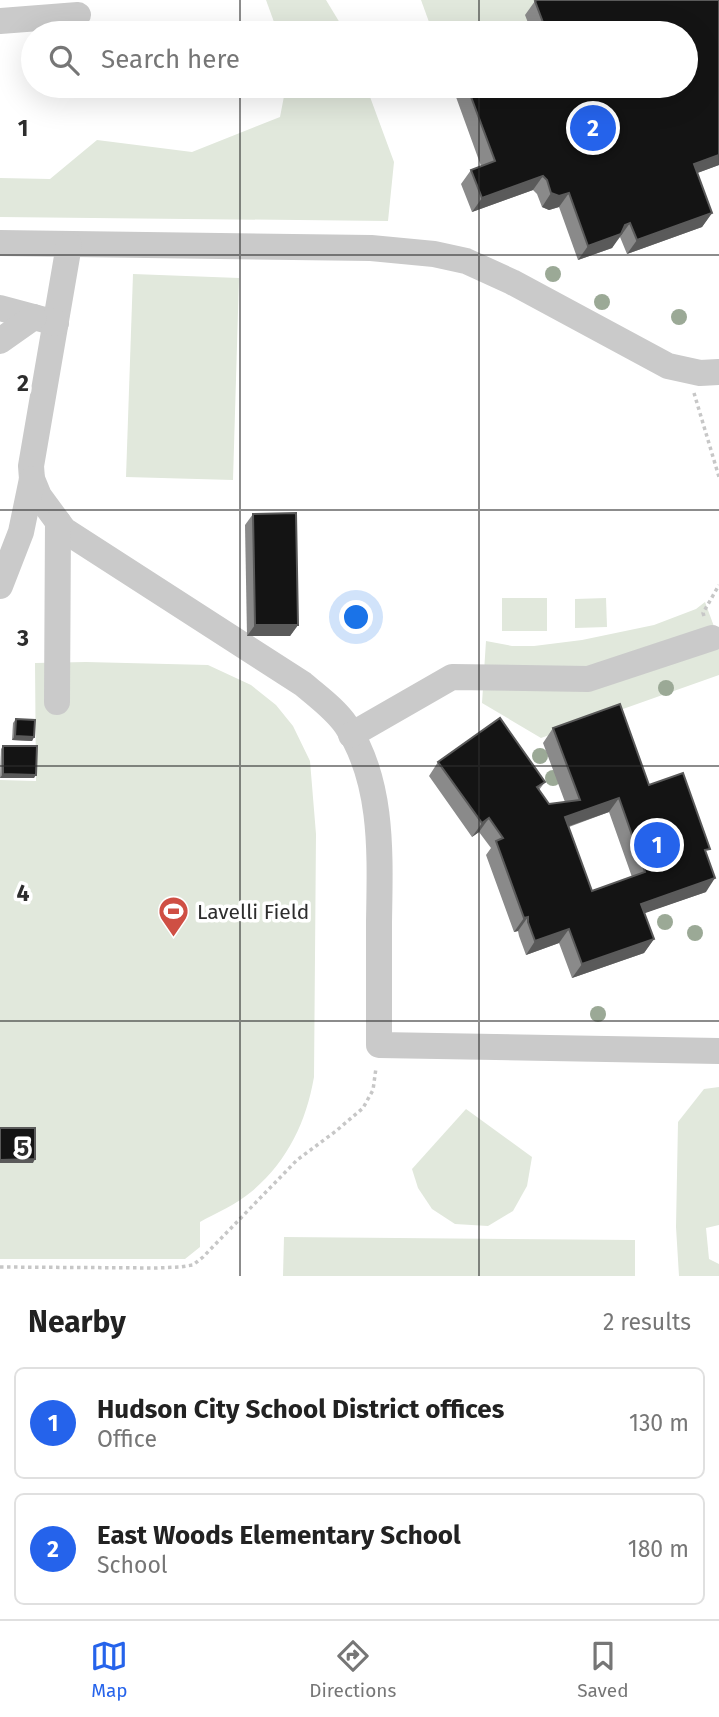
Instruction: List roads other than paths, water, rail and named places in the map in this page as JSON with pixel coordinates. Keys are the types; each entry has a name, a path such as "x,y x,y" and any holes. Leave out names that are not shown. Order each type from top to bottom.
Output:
{"street":[{"path":"0,21 78,15"},
{"path":"0,243 371,248 434,254 466,261 512,282 668,366 700,373 719,372"},
{"path":"0,586 21,532 32,479 45,320 69,245"},
{"path":"0,308 45,320"},
{"path":"0,341 45,320"},
{"path":"32,479 39,496 64,530 303,684 345,723 359,747 372,788 379,829 379,1045 719,1051"},
{"path":"57,702 58,522"},
{"path":"351,734 452,677 588,679 712,638"}],"place":[{"name":"East Woods Elementary School","path":"593,128"},
{"name":"Hudson City School District offices","path":"657,845"},
{"name":"Lavelli Field","path":"174,939"}]}
